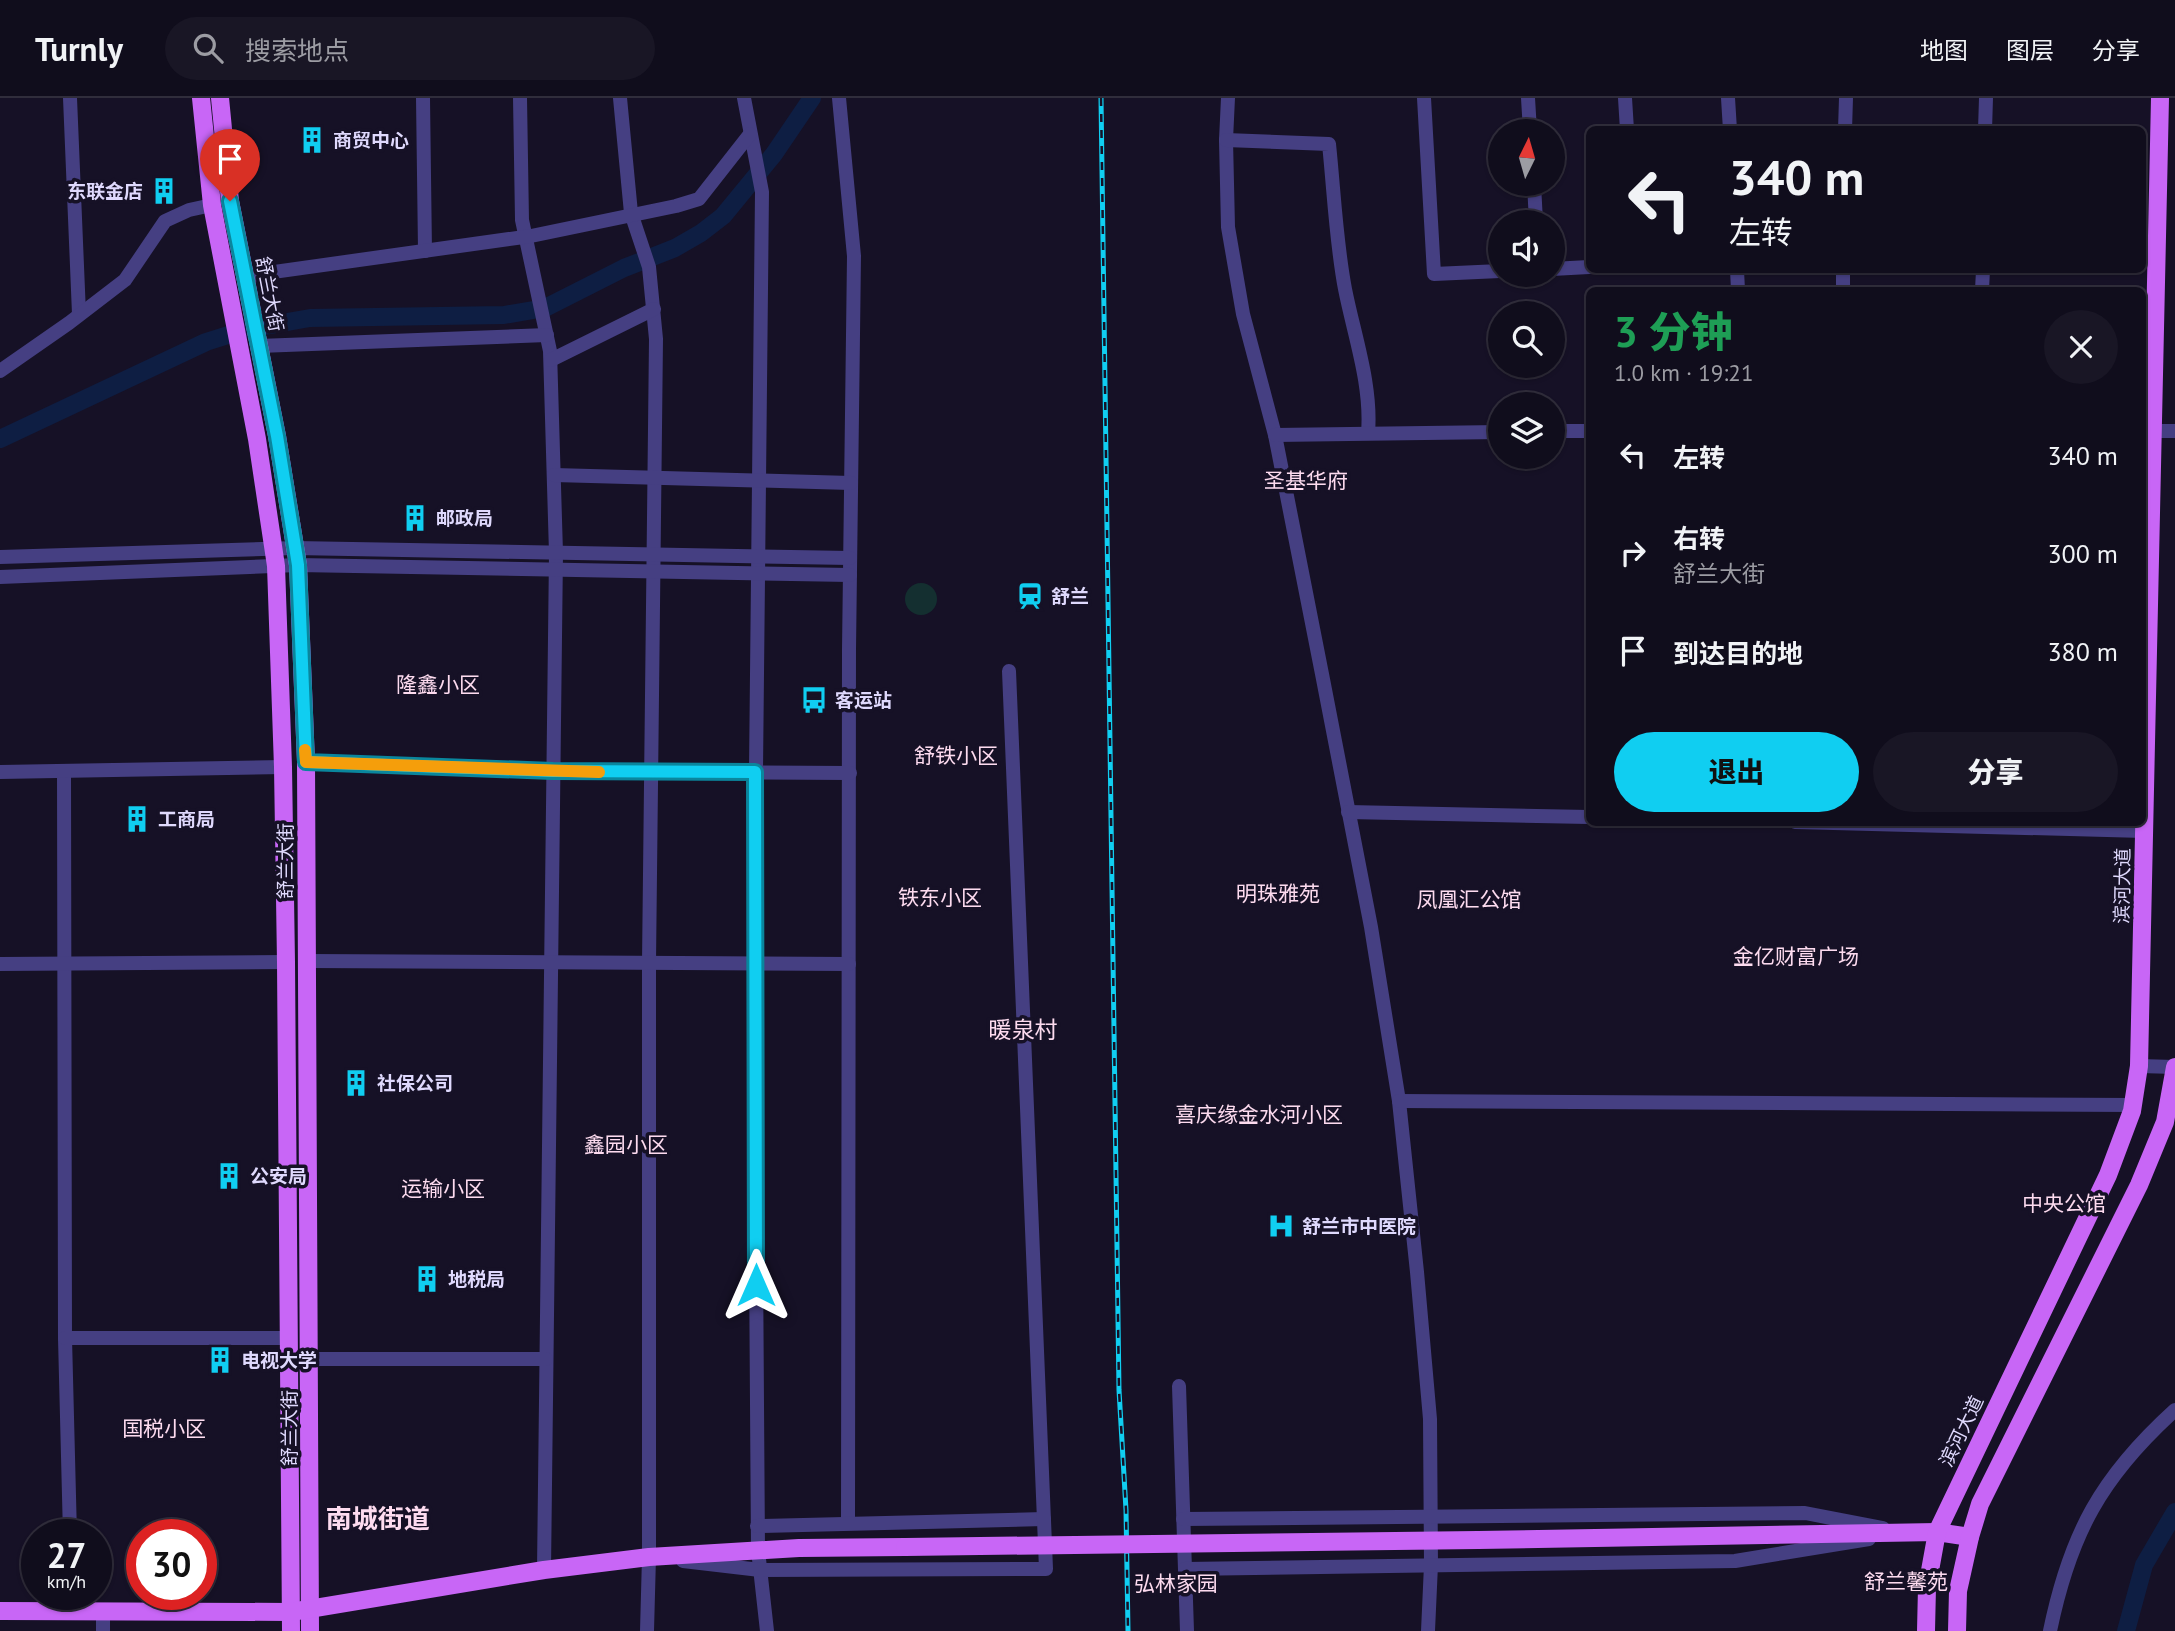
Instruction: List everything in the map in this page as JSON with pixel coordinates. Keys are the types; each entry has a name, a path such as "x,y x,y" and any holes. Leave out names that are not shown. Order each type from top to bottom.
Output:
{"main road":[{"name":"舒兰大街","path":"201,98 212,205 241,352 275,558 283,767 286,961 291,1631"},
{"name":"舒兰大街","path":"220,98 230,201 277,436 297,557 306,762 310,1631"},
{"name":"滨河大道","path":"2146,631 2148,431 2161,98"},
{"name":"滨河大道","path":"1926,1631 1927,1587 1937,1532 2108,1175 2133,1105 2139,1066 2144,826"},
{"path":"1957,1631 1958,1591 1980,1504 2139,1185 2165,1122 2175,1067"},
{"path":"96,1610 310,1611 544,1570 649,1557 758,1550 1937,1532 1970,1537"},
{"path":"0,1611 21,1609"}],"street":[{"path":"70,98 79,313"},
{"path":"423,98 425,251"},
{"path":"520,98 522,220 551,360 556,553 544,1570"},
{"path":"620,98 631,214 649,267 654,309 647,1631"},
{"path":"744,98 762,192 754,963 757,1526 767,1631"},
{"path":"839,98 854,256 850,558 848,1523"},
{"path":"1228,98 1228,228 1244,314 1275,435 1371,927 1399,1101 1418,1272 1430,1419 1431,1565 1428,1631"},
{"path":"1424,98 1434,274 1488,272"},
{"path":"1528,98 1529,119"},
{"path":"1625,98 1627,126"},
{"path":"1728,98 1730,126"},
{"path":"1845,126 1846,98"},
{"path":"1985,126 1986,98"},
{"path":"246,283 425,251 526,237 699,199 751,135"},
{"path":"1226,140 1329,144 1344,286 1362,365 1369,418 1368,433"},
{"path":"0,371 69,323 125,279 164,221 189,210 212,205"},
{"path":"1565,268 1586,267"},
{"path":"551,360 654,309"},
{"path":"259,346 546,333"},
{"path":"1565,431 1586,431"},
{"path":"2148,431 2175,431"},
{"path":"1275,435 1488,432"},
{"path":"554,475 851,483"},
{"path":"0,577 297,557 556,553 850,558"},
{"path":"0,557 275,558"},
{"path":"297,557 556,570 850,575"},
{"path":"649,1557 760,1570 1046,1569 1009,671"},
{"path":"306,762 553,771 850,773"},
{"path":"0,772 283,767"},
{"path":"64,771 65,1338 70,1519"},
{"path":"1348,811 1586,817"},
{"path":"1950,826 2144,831"},
{"path":"0,964 286,961"},
{"path":"307,961 849,964"},
{"path":"2139,1066 2175,1067"},
{"path":"1399,1101 2133,1105"},
{"path":"65,1338 289,1338"},
{"path":"310,1359 546,1359"},
{"path":"1179,1386 1187,1631"},
{"path":"2050,1631 2058,1590 2090,1510 2123,1461 2175,1410"},
{"path":"1184,1518 1805,1513 1908,1533"},
{"path":"757,1526 1044,1519"},
{"path":"1185,1569 1735,1561 1908,1533"},
{"path":"103,1612 103,1631"}],"green space":[{"path":"921,583 932,588 937,599 932,610 921,615 910,610 905,599 910,588"}],"waterway":[{"path":"0,439 206,342 247,329 310,318 504,315 545,308 624,268 675,248 723,216 774,154 812,98"},
{"path":"2126,1631 2144,1565 2175,1512"}],"railway":[{"path":"1101,98 1119,1390 1126,1510 1128,1631"}],"slow traffic":[{"path":"305,750 306,762 599,772"}],"place":[{"name":"商贸中心","path":"312,140"},
{"name":"东联金店","path":"164,191"},
{"name":"邮政局","path":"415,518"},
{"name":"舒兰","path":"1030,596"},
{"name":"客运站","path":"814,700"},
{"name":"工商局","path":"137,819"},
{"name":"社保公司","path":"356,1083"},
{"name":"公安局","path":"229,1176"},
{"name":"舒兰市中医院","path":"1281,1226"},
{"name":"地税局","path":"427,1279"},
{"name":"电视大学","path":"220,1360"}],"district":[{"name":"圣基华府","path":"1306,481"},
{"name":"隆鑫小区","path":"438,685"},
{"name":"舒铁小区","path":"956,756"},
{"name":"明珠雅苑","path":"1278,894"},
{"name":"铁东小区","path":"940,898"},
{"name":"凤凰汇公馆","path":"1469,900"},
{"name":"金亿财富广场","path":"1796,957"},
{"name":"暖泉村","path":"1023,1030"},
{"name":"喜庆缘金水河小区","path":"1259,1115"},
{"name":"鑫园小区","path":"626,1145"},
{"name":"运输小区","path":"443,1189"},
{"name":"中央公馆","path":"2064,1204"},
{"name":"国税小区","path":"164,1429"},
{"name":"南城街道","path":"378,1519"},
{"name":"舒兰馨苑","path":"1906,1582"},
{"name":"弘林家园","path":"1176,1584"}],"route":[{"path":"230,201 277,436 298,565 306,762 553,771 755,772 756,1285"}]}
